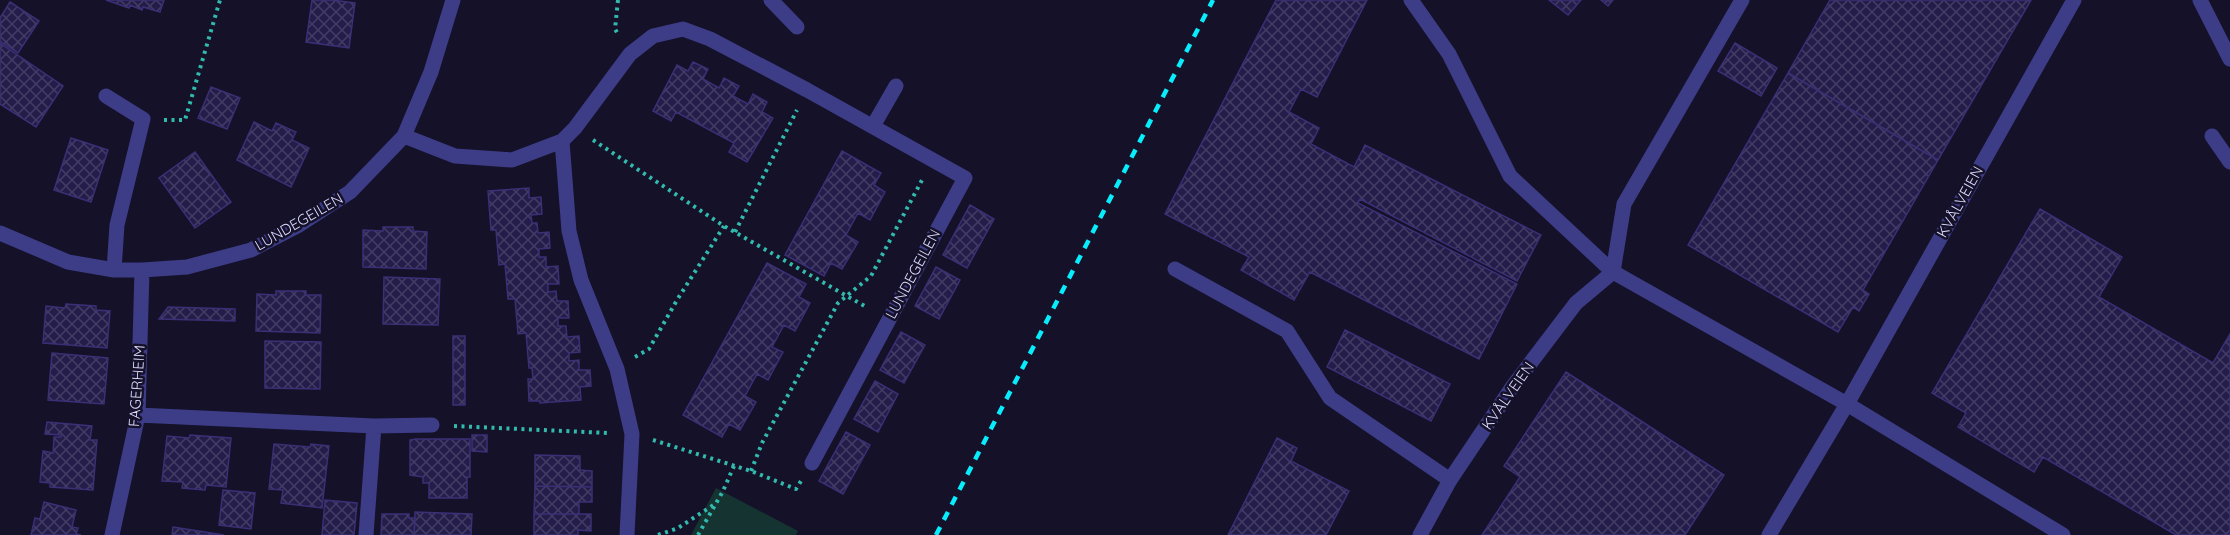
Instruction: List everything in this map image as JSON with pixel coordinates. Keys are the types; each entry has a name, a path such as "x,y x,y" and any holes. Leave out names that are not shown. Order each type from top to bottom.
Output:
{"street":[{"name":"LUNDEGEILEN","path":"0,233 68,262 114,270 187,267 251,250 299,225 350,192 404,136 431,72 453,0"},
{"path":"771,0 797,27"},
{"path":"1411,0 1449,54 1510,176 1613,272 1847,404 2063,535"},
{"path":"1613,272 1624,204 1742,0"},
{"name":"KVÅLVEIEN","path":"1769,535 1847,404 2074,0"},
{"path":"2200,0 2230,59"},
{"name":"LUNDEGEILEN","path":"404,136 455,156 512,160 562,141 630,54 653,36 683,29 710,39 807,90 965,178 812,463"},
{"path":"873,126 896,86"},
{"path":"106,96 143,119 117,225 114,270"},
{"path":"2212,136 2230,162"},
{"path":"562,141 568,231 581,280 617,369 633,434 627,535"},
{"path":"1175,269 1287,331 1330,398 1450,480"},
{"name":"FAGERHEIM","path":"112,535 138,415 142,270"},
{"name":"KVÅLVEIEN","path":"1420,535 1450,480 1514,386 1576,303 1613,272"},
{"path":"138,415 374,426 432,425"},
{"path":"366,535 374,426"}],"path":[{"path":"143,119 185,120 220,0"},
{"path":"618,0 615,29 630,54"},
{"path":"735,232 807,90"},
{"path":"574,128 724,226 889,319"},
{"path":"751,471 767,433 838,303 871,276 933,159"},
{"path":"617,369 649,349 724,226"},
{"path":"698,535 734,466"},
{"path":"658,535 678,528 716,503"}],"green space":[{"path":"716,488 798,531 796,535 691,535"}],"building":[{"path":"106,0 164,0 160,12 143,7 142,10 130,5 129,8"},
{"path":"312,0 355,3 349,48 306,42"},
{"path":"1276,0 1367,0 1317,97 1301,89 1289,112 1319,128 1311,144 1354,167 1365,145 1541,235 1517,281 1360,199 1358,203 1517,284 1479,359 1310,272 1294,300 1241,270 1249,257 1165,214"},
{"path":"1549,0 1581,0 1568,15"},
{"path":"1601,0 1613,0 1608,6"},
{"path":"1830,0 2031,0 1938,160 1788,73"},
{"path":"10,2 39,21 18,53 0,41 0,18"},
{"path":"0,43 63,86 36,127 0,104"},
{"path":"1735,43 1777,68 1761,96 1718,71"},
{"path":"693,62 708,69 703,79 719,88 724,78 739,86 733,96 748,104 753,94 767,102 762,112 773,118 747,162 729,152 734,143 676,112 671,121 653,111 677,65 688,71"},
{"path":"1788,73 1938,160 1863,290 1869,294 1859,311 1853,307 1838,332 1688,245"},
{"path":"211,87 240,98 227,129 198,118"},
{"path":"254,122 272,131 276,123 296,132 292,140 309,148 291,187 237,160"},
{"path":"71,138 108,150 91,202 54,190"},
{"path":"842,151 881,173 874,185 885,192 870,220 858,213 846,235 858,242 842,269 831,263 824,276 785,255"},
{"path":"195,152 231,202 195,228 159,178"},
{"path":"529,188 529,198 541,197 542,214 531,215 532,223 537,223 538,233 549,232 550,248 539,249 539,257 546,257 546,267 558,266 559,284 548,284 548,292 556,291 557,301 568,301 569,318 558,318 558,326 566,326 567,337 579,336 580,352 569,353 569,361 579,360 579,370 590,370 591,386 580,387 581,400 540,403 540,401 529,401 528,379 533,379 532,368 529,368 526,333 518,334 515,299 508,299 505,264 499,265 496,230 491,230 488,191"},
{"path":"970,205 994,219 967,268 943,255"},
{"path":"2040,209 2122,257 2099,297 2213,363 2230,334 2230,535 2176,535 2043,457 2034,472 1958,427 1966,413 1932,393"},
{"path":"383,227 413,227 413,231 427,232 426,269 363,267 363,230 383,231"},
{"path":"767,263 806,284 799,297 810,303 795,331 784,325 772,347 783,352 768,380 757,374 745,396 756,402 740,430 729,424 722,437 683,415"},
{"path":"936,267 960,280 939,319 915,306"},
{"path":"384,277 440,279 438,325 383,324"},
{"path":"276,291 306,291 306,295 321,295 320,333 256,331 257,294 276,295"},
{"path":"66,304 96,306 96,310 110,311 107,348 43,343 46,306 65,308"},
{"path":"168,307 235,309 235,321 159,319"},
{"path":"1345,330 1450,384 1431,421 1327,367"},
{"path":"901,332 925,345 904,383 880,370"},
{"path":"453,336 465,336 465,405 453,405"},
{"path":"265,341 321,342 320,389 265,388"},
{"path":"52,353 108,358 104,404 48,400"},
{"path":"1566,372 1724,475 1685,535 1482,535 1520,477 1504,466"},
{"path":"875,381 898,394 878,432 854,419"},
{"path":"47,422 92,426 90,440 97,440 93,490 50,487 50,483 40,482 43,451 53,453 54,437 61,437 61,435 45,434"},
{"path":"846,432 870,445 843,494 819,481"},
{"path":"190,435 231,438 226,487 206,485 205,490 182,488 183,482 162,481 167,436 189,438"},
{"path":"472,435 487,435 487,452 472,451"},
{"path":"1277,438 1297,448 1291,461 1349,491 1326,535 1228,535"},
{"path":"470,439 470,477 467,477 467,498 429,498 429,483 423,483 423,477 410,475 410,440"},
{"path":"274,444 329,446 322,508 281,503 283,490 269,489"},
{"path":"535,455 580,456 580,470 592,471 592,487 535,486"},
{"path":"535,486 592,487 592,502 579,502 579,514 534,514"},
{"path":"223,490 255,493 251,529 219,525"},
{"path":"325,500 357,503 354,535 322,535"},
{"path":"44,502 76,510 72,527 78,528 76,534 81,535 31,535 35,518 40,519"},
{"path":"415,512 472,514 471,535 414,535"},
{"path":"382,514 409,514 409,518 415,518 414,535 381,535"},
{"path":"534,514 591,514 591,531 578,530 578,535 534,535"},
{"path":"173,527 224,535 172,535"}],"railway":[{"path":"936,535 1213,0"}]}
